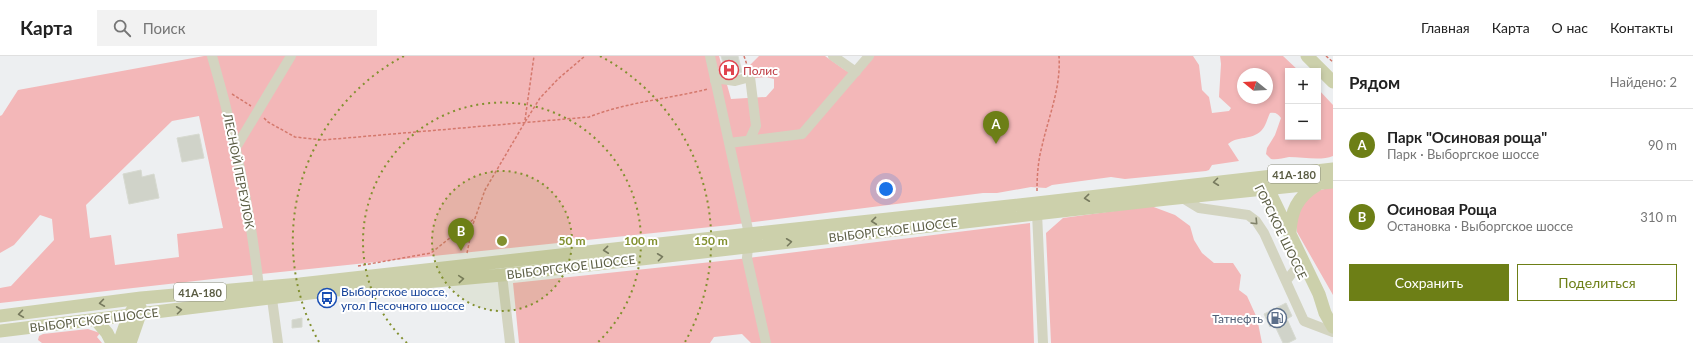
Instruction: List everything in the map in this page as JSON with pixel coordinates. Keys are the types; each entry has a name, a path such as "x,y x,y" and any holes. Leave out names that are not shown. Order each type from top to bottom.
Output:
{"main road":[{"path":"1307,56 1333,82"},
{"path":"1317,56 1333,72"},
{"name":"ВЫБОРГСКОЕ ШОССЕ","path":"0,331 272,299 326,291 502,275 749,240 1333,169"},
{"name":"ГОРСКОЕ ШОССЕ","path":"1255,178 1264,190 1290,235 1319,294 1333,327"},
{"name":"ВЫБОРГСКОЕ ШОССЕ","path":"0,316 141,298 1037,214 1181,197 1333,182"},
{"path":"1290,235 1291,217 1298,201 1306,192 1318,184"},
{"name":"ГОРСКОЕ ШОССЕ","path":"1264,190 1314,298 1326,313"},
{"path":"119,343 141,298"},
{"path":"130,343 134,315"},
{"path":"96,320 112,343"}],"street":[{"name":"ЛЕСНОЙ ПЕРЕУЛОК","path":"212,56 221,86 235,149 254,244 259,287"},
{"path":"235,149 291,56"},
{"path":"710,56 749,240 747,258 766,343"},
{"path":"833,56 856,72"},
{"path":"728,143 750,139 802,134 869,56"},
{"path":"716,84 722,79 735,81 750,77 756,126 750,139"},
{"path":"1181,197 1199,208 1248,215 1256,221 1264,233 1304,321 1333,332"},
{"path":"1037,214 1044,343"},
{"path":"1286,281 1298,266"},
{"path":"502,275 510,343"},
{"path":"272,299 278,343"}],"path":[{"path":"525,122 534,56"},
{"path":"468,253 475,218 485,190 525,122 540,98 558,79 585,56"},
{"path":"744,56 750,77"},
{"path":"1037,191 1037,172 1042,146 1057,95 1060,68 1059,56"},
{"path":"1326,56 1333,62"},
{"path":"221,86 257,112 268,122 295,137 323,140 589,117 601,112 637,103 695,92 716,84"},
{"path":"353,266 431,253 475,218"}],"shaded area":[{"path":"204,56 719,56 731,99 766,97 774,88 774,79 766,77 754,78 751,73 750,65 759,56 825,56 845,70 857,76 874,56 1193,56 1199,65 1202,90 1209,97 1212,113 1229,111 1231,108 1219,97 1220,56 1283,56 1296,68 1285,68 1285,140 1321,140 1321,92 1333,105 1333,156 1323,158 1289,157 1271,159 1266,154 1267,148 1275,135 1281,118 1277,114 1270,113 1263,129 1257,134 1228,144 1239,161 1212,165 1209,170 1206,171 1125,179 1111,177 1052,185 1046,188 1031,187 997,193 983,193 730,225 213,279 0,303 0,288 11,286 54,240 52,219 40,215 14,245 0,253 0,116 18,90","holes":["199,116 223,228 177,234 179,257 115,265 111,235 90,238 86,205 172,121"]},
{"path":"1333,187 1333,295 1297,232 1295,216 1312,192"},
{"path":"1151,206 1175,215 1190,226 1194,240 1202,253 1214,263 1233,263 1241,275 1239,290 1247,296 1257,318 1262,343 1051,343 1046,233 1063,218"},
{"path":"1030,223 1034,343 751,343 742,334 714,337 710,343 519,343 513,283 740,259"},
{"path":"88,329 100,333 97,337 102,343 42,343 38,340 39,336 43,334"}],"building":[{"path":"721,56 738,56 742,72 735,74 726,73"},
{"path":"199,134 204,158 182,162 177,138"},
{"path":"141,170 142,177 154,174 159,198 129,204 123,174"},
{"name":"Татнефть","path":"1286,303 1292,316 1287,319 1296,339 1288,343 1283,343 1274,324 1270,327 1264,314"},
{"path":"302,318 302,327 292,328 292,320"}],"place":[{"name":"Полис","path":"729,70"},
{"name":"Парк \"Осиновая роща\"","path":"996,144"},
{"name":"Осиновая Роща","path":"461,251"},
{"name":"Выборгское шоссе, угол Песочного шоссе","path":"327,298"},
{"name":"Татнефть","path":"1277,318"}]}
